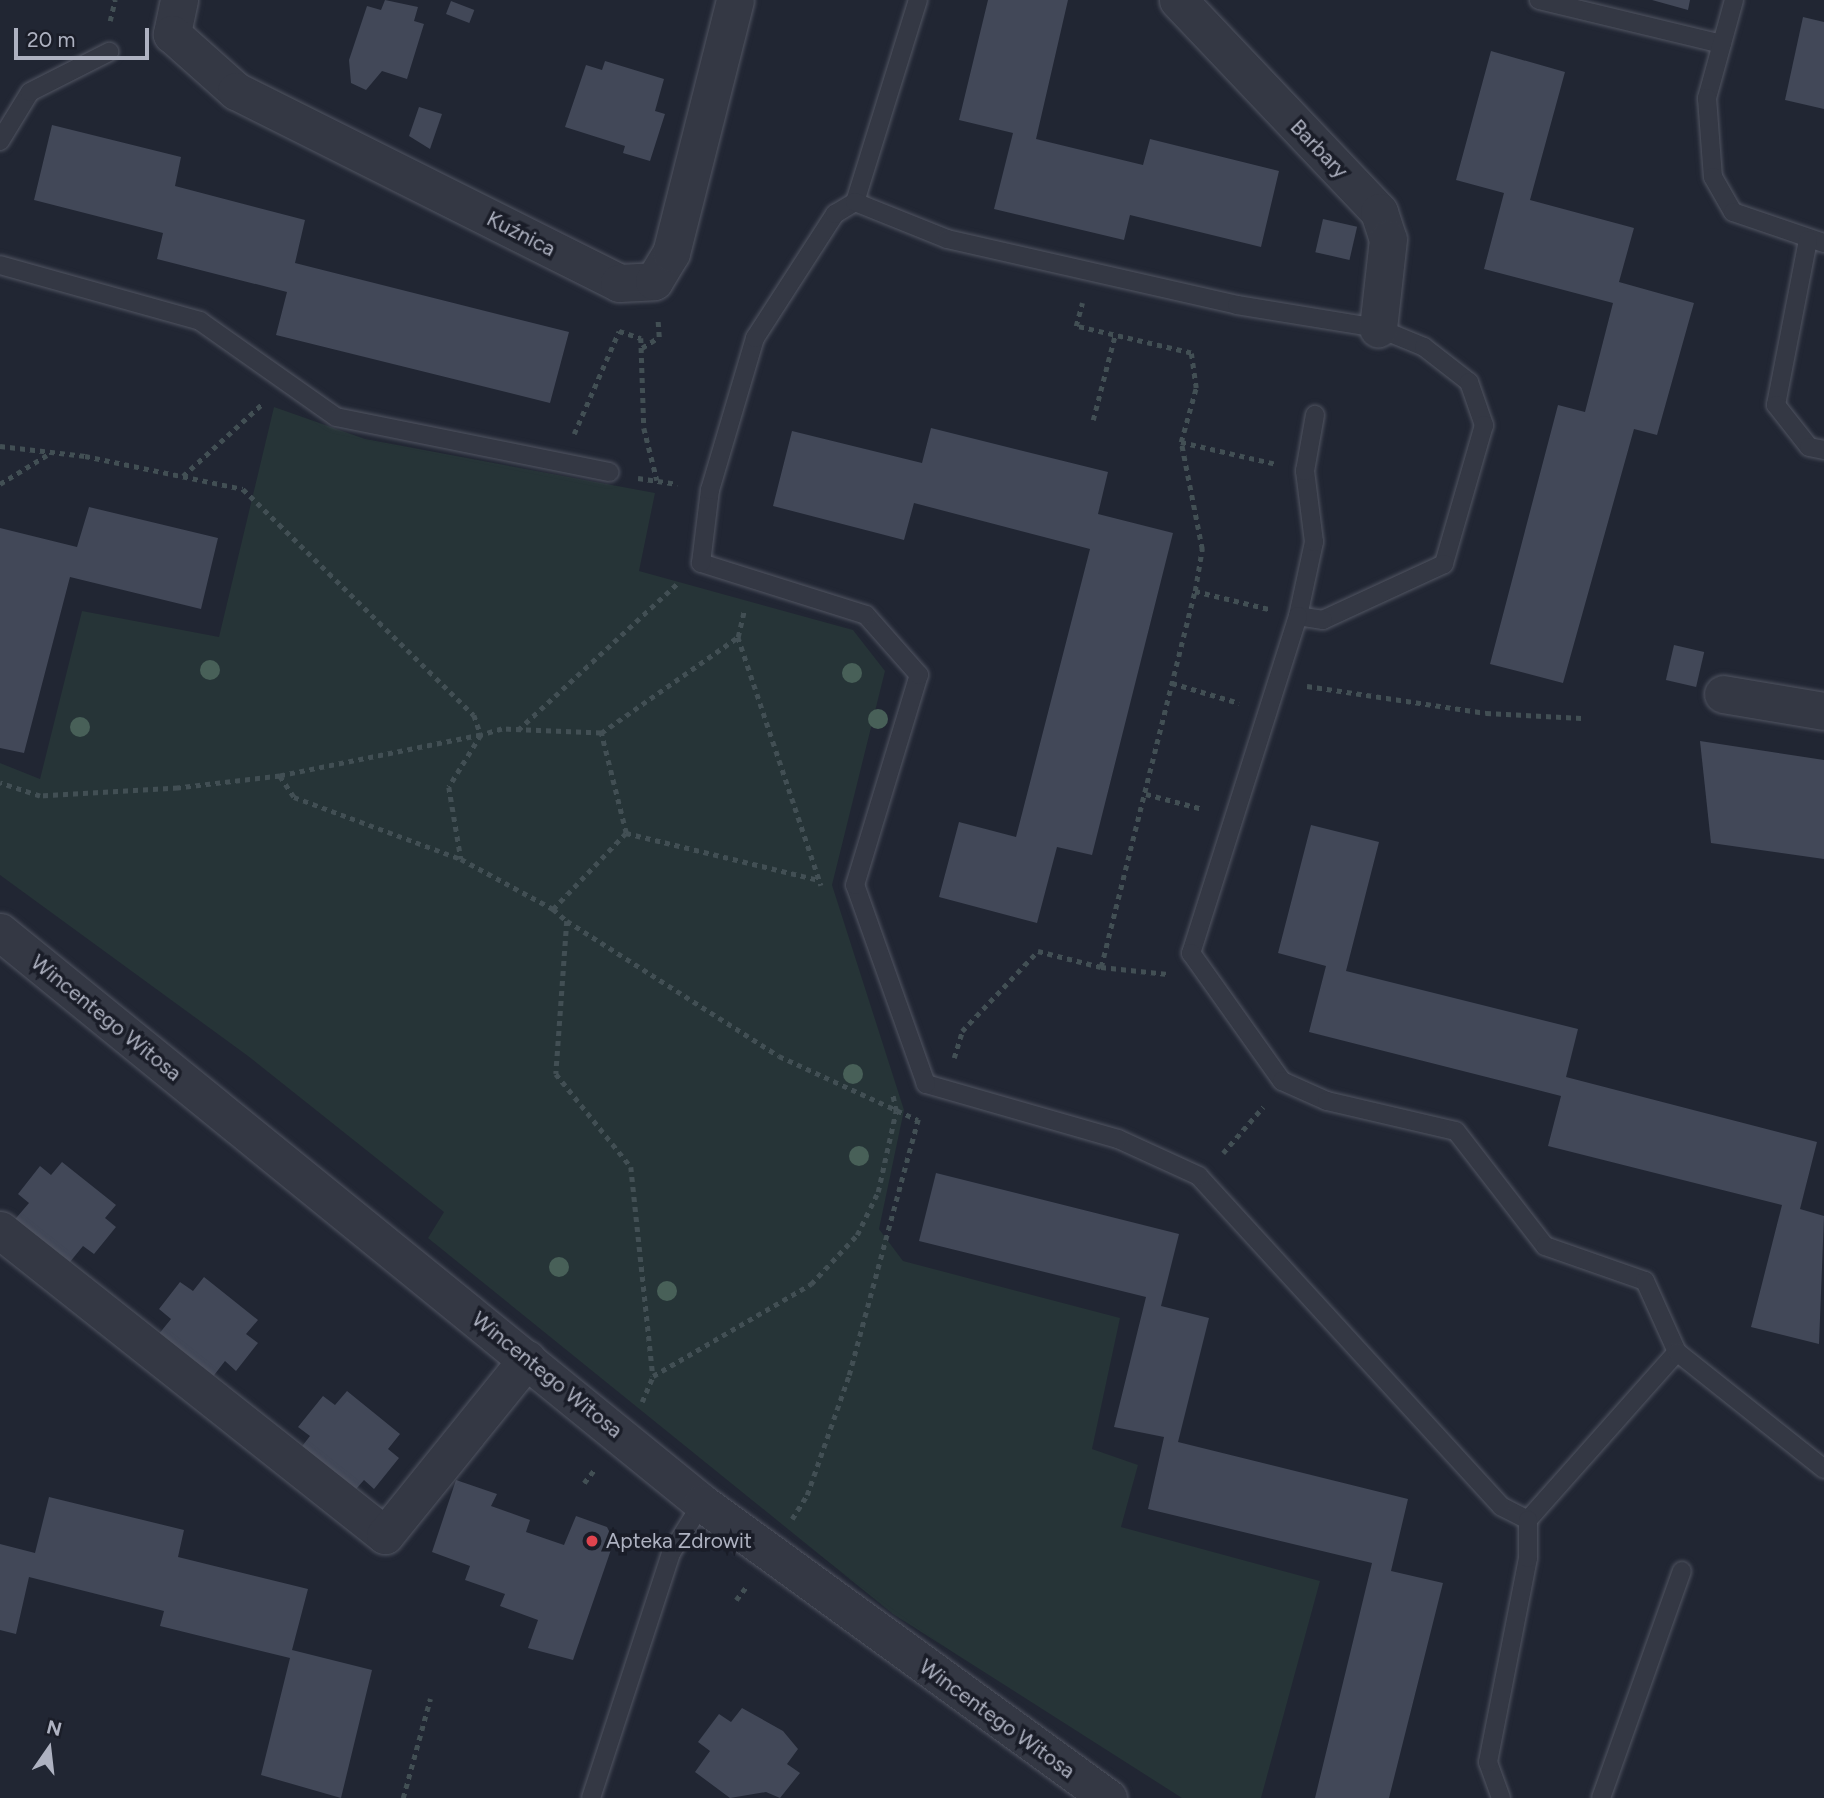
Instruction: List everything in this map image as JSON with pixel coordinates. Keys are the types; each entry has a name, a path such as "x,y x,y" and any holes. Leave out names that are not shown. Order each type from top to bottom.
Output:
{"street":[{"name":"Kuźnica","path":"179,0 172,34 236,91 619,283 654,281 671,253 735,0"},
{"name":"Barbary","path":"1178,0 1379,212 1388,239 1378,328"},
{"path":"1723,694 1824,711"},
{"name":"Wincentego Witosa","path":"0,932 702,1503 770,1556 1108,1798"},
{"path":"0,1230 385,1535 527,1359"}],"lane":[{"path":"918,0 855,202 835,214 755,338 710,490 701,563 866,615 919,675 855,885 926,1084 1118,1139 1199,1176 1501,1506 1528,1520"},
{"path":"1539,0 1722,44"},
{"path":"1734,0 1707,98 1713,177 1733,212 1816,242 1776,405 1809,447 1824,450"},
{"path":"0,141 30,92 109,52"},
{"path":"855,202 947,239 1090,271 1378,328 1424,347 1469,382 1484,425 1444,564 1323,620 1298,616"},
{"path":"0,265 200,321 335,417 610,472"},
{"path":"1315,415 1305,471 1314,542 1298,616 1279,682 1266,711 1231,816 1191,953 1282,1081 1327,1101 1456,1131 1545,1246 1645,1281 1677,1352 1824,1469"},
{"path":"1501,1798 1488,1762 1528,1558 1528,1520 1677,1352"},
{"path":"591,1798 671,1553 702,1503"},
{"path":"1601,1798 1682,1571"}],"path":[{"path":"1090,271 1076,326 1191,353 1196,388 1181,442 1202,549 1195,591 1146,794 1101,967"},
{"path":"562,462 619,331 641,338 644,428 657,480"},
{"path":"1093,420 1115,335"},
{"path":"183,477 286,381"},
{"path":"1181,442 1242,457"},
{"path":"0,446 243,489 474,715 481,735"},
{"path":"0,484 48,454"},
{"path":"518,730 701,563"},
{"path":"751,578 738,637 824,894"},
{"path":"1195,591 1298,616"},
{"path":"0,783 40,796 72,796 280,776 481,735 518,730 601,733 738,637"},
{"path":"1279,682 1486,713 1581,718"},
{"path":"1172,683 1266,711"},
{"path":"601,733 626,833"},
{"path":"461,859 449,788 481,735"},
{"path":"280,776 294,797 461,859 552,909 779,1056 918,1120"},
{"path":"1146,794 1231,816"},
{"path":"626,833 820,881"},
{"path":"552,909 626,833"},
{"path":"567,921 556,1074 631,1167 653,1376"},
{"path":"736,1600 770,1556 807,1495 849,1375 926,1084 951,1068 962,1031 1038,951 1101,967 1165,977 1191,953"},
{"path":"584,1483 622,1436 653,1376 778,1304 837,1258 870,1215 895,1111 887,1079"},
{"path":"1228,1148 1242,1134"},
{"path":"403,1798 430,1699"}],"shaded area":[{"path":"274,407 365,439 655,493 639,571 853,630 885,671 832,885 904,1110 879,1229 903,1261 1120,1318 1092,1449 1138,1465 1121,1527 1320,1581 1261,1798 1182,1798 893,1614 428,1238 444,1212 248,1056 0,875 0,763 40,779 82,611 219,637"}],"building":[{"path":"385,0 418,7 414,21 424,24 407,79 382,71 366,90 351,83 349,60 367,6 381,10"},
{"path":"988,0 1068,0 1036,139 1143,165 1150,139 1279,171 1261,247 1130,215 1124,240 994,209 1013,133 959,120"},
{"path":"1652,0 1690,0 1688,10"},
{"path":"451,1 474,10 469,23 446,14"},
{"path":"1803,17 1824,22 1824,109 1785,100"},
{"path":"1491,51 1565,72 1530,200 1634,228 1619,282 1694,303 1657,435 1634,429 1563,683 1490,664 1558,405 1585,412 1613,303 1484,269 1504,193 1456,180"},
{"path":"605,61 664,79 655,111 665,114 650,161 623,153 625,146 565,127 586,65 602,70"},
{"path":"419,107 442,114 430,149 409,136"},
{"path":"52,125 181,157 175,186 305,220 295,263 569,332 550,403 276,335 287,292 157,259 163,233 34,200"},
{"path":"1323,219 1357,227 1349,260 1315,252"},
{"path":"931,428 1108,472 1098,514 1173,533 1092,855 1057,847 1037,923 939,897 959,822 1016,837 1090,549 914,503 904,540 773,506 792,431 922,463"},
{"path":"89,507 218,538 201,609 70,577 24,753 0,748 0,528 77,547"},
{"path":"1674,645 1704,652 1696,687 1666,680"},
{"path":"1700,741 1824,760 1824,859 1711,843"},
{"path":"1311,825 1379,842 1346,971 1578,1029 1566,1077 1817,1142 1800,1209 1824,1216 1819,1344 1751,1327 1782,1205 1548,1146 1561,1096 1309,1032 1326,966 1278,953"},
{"path":"62,1162 116,1205 105,1218 116,1227 94,1254 83,1246 65,1268 11,1224 29,1203 18,1194 40,1166 51,1175"},
{"path":"936,1173 1179,1234 1161,1306 1209,1318 1178,1442 1408,1499 1391,1571 1443,1583 1389,1798 1315,1798 1372,1563 1148,1509 1164,1437 1114,1427 1146,1297 919,1241"},
{"path":"204,1277 258,1320 246,1334 258,1343 236,1371 225,1361 208,1383 154,1340 171,1319 159,1309 180,1282 193,1291"},
{"path":"347,1391 400,1434 388,1449 399,1458 374,1489 364,1480 350,1496 296,1454 310,1436 298,1427 323,1396 335,1405"},
{"path":"456,1480 497,1494 491,1506 530,1520 526,1532 564,1545 576,1516 607,1527 614,1541 573,1660 528,1648 538,1620 500,1606 505,1594 465,1580 470,1566 432,1552"},
{"path":"49,1497 184,1530 178,1557 308,1589 292,1650 372,1670 341,1798 261,1775 290,1658 160,1626 164,1611 29,1577 16,1634 0,1630 0,1544 35,1553"},
{"path":"742,1708 783,1731 798,1749 787,1764 800,1773 780,1798 766,1792 730,1798 695,1772 710,1751 698,1742 719,1714 731,1722"}],"place":[{"name":"Apteka Zdrowit","path":"592,1541"}]}
